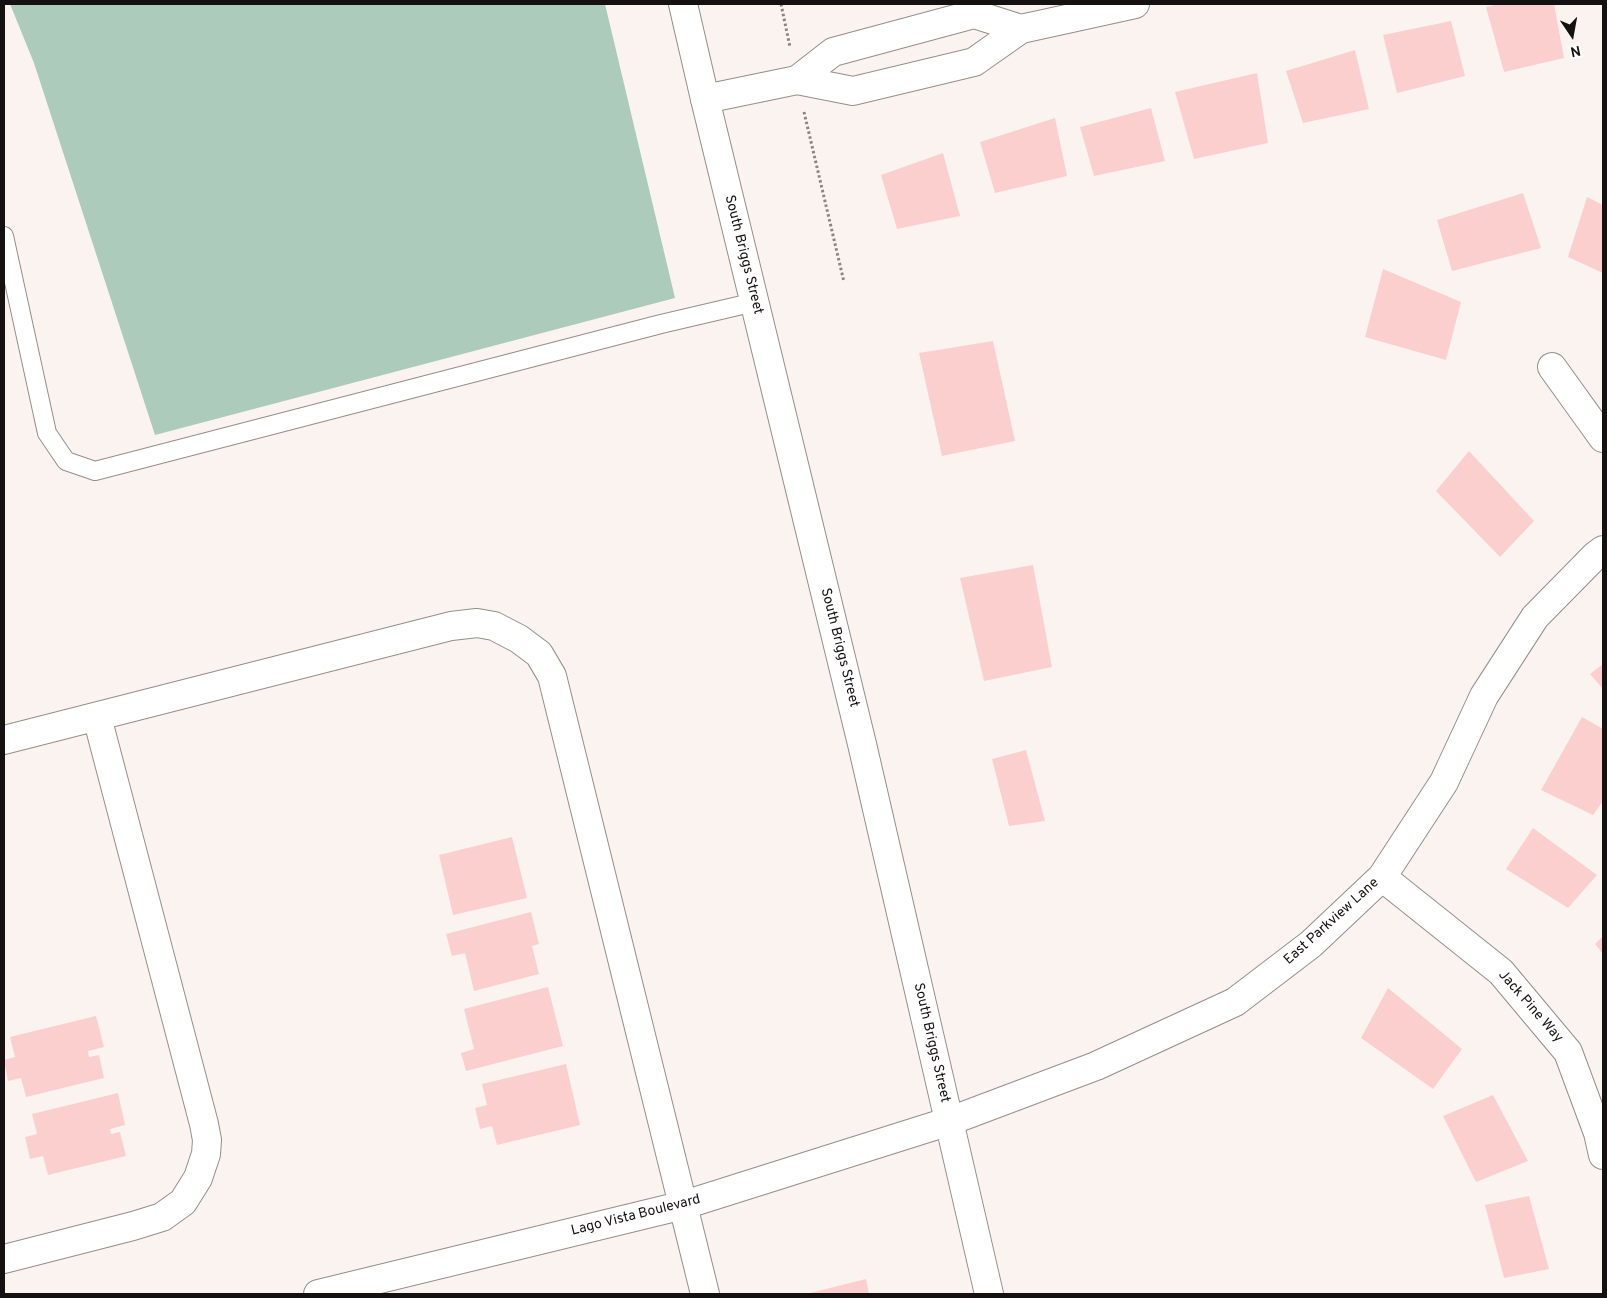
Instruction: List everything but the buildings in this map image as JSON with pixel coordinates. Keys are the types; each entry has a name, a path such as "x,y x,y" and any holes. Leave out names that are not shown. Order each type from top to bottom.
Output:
{"street":[{"name":"South Briggs Street","path":"683,4 704,99 862,744 989,1294"},
{"path":"797,80 833,52 974,14 1018,17 1135,4"},
{"path":"704,99 797,80 853,91 974,62 1018,17"},
{"path":"1552,367 1603,438"},
{"name":"East Parkview Lane","path":"950,1121 1096,1066 1235,1002 1311,944 1382,876 1444,782 1484,696 1534,617 1603,550"},
{"path":"4,740 451,626 476,623 494,626 519,639 539,654 552,676 705,1294"},
{"path":"4,1259 162,1217 183,1202 198,1178 206,1154 204,1124 97,716"},
{"name":"Jack Pine Way","path":"1382,876 1501,972 1568,1052 1598,1133 1603,1155"},
{"name":"Lago Vista Boulevard","path":"318,1294 684,1205 950,1121"}],"lane":[{"path":"4,236 47,434 66,461 95,470 660,324 755,302"}],"path":[{"path":"781,4 844,282"}],"green space":[{"path":"10,4 605,4 675,298 155,435 34,63"}]}
